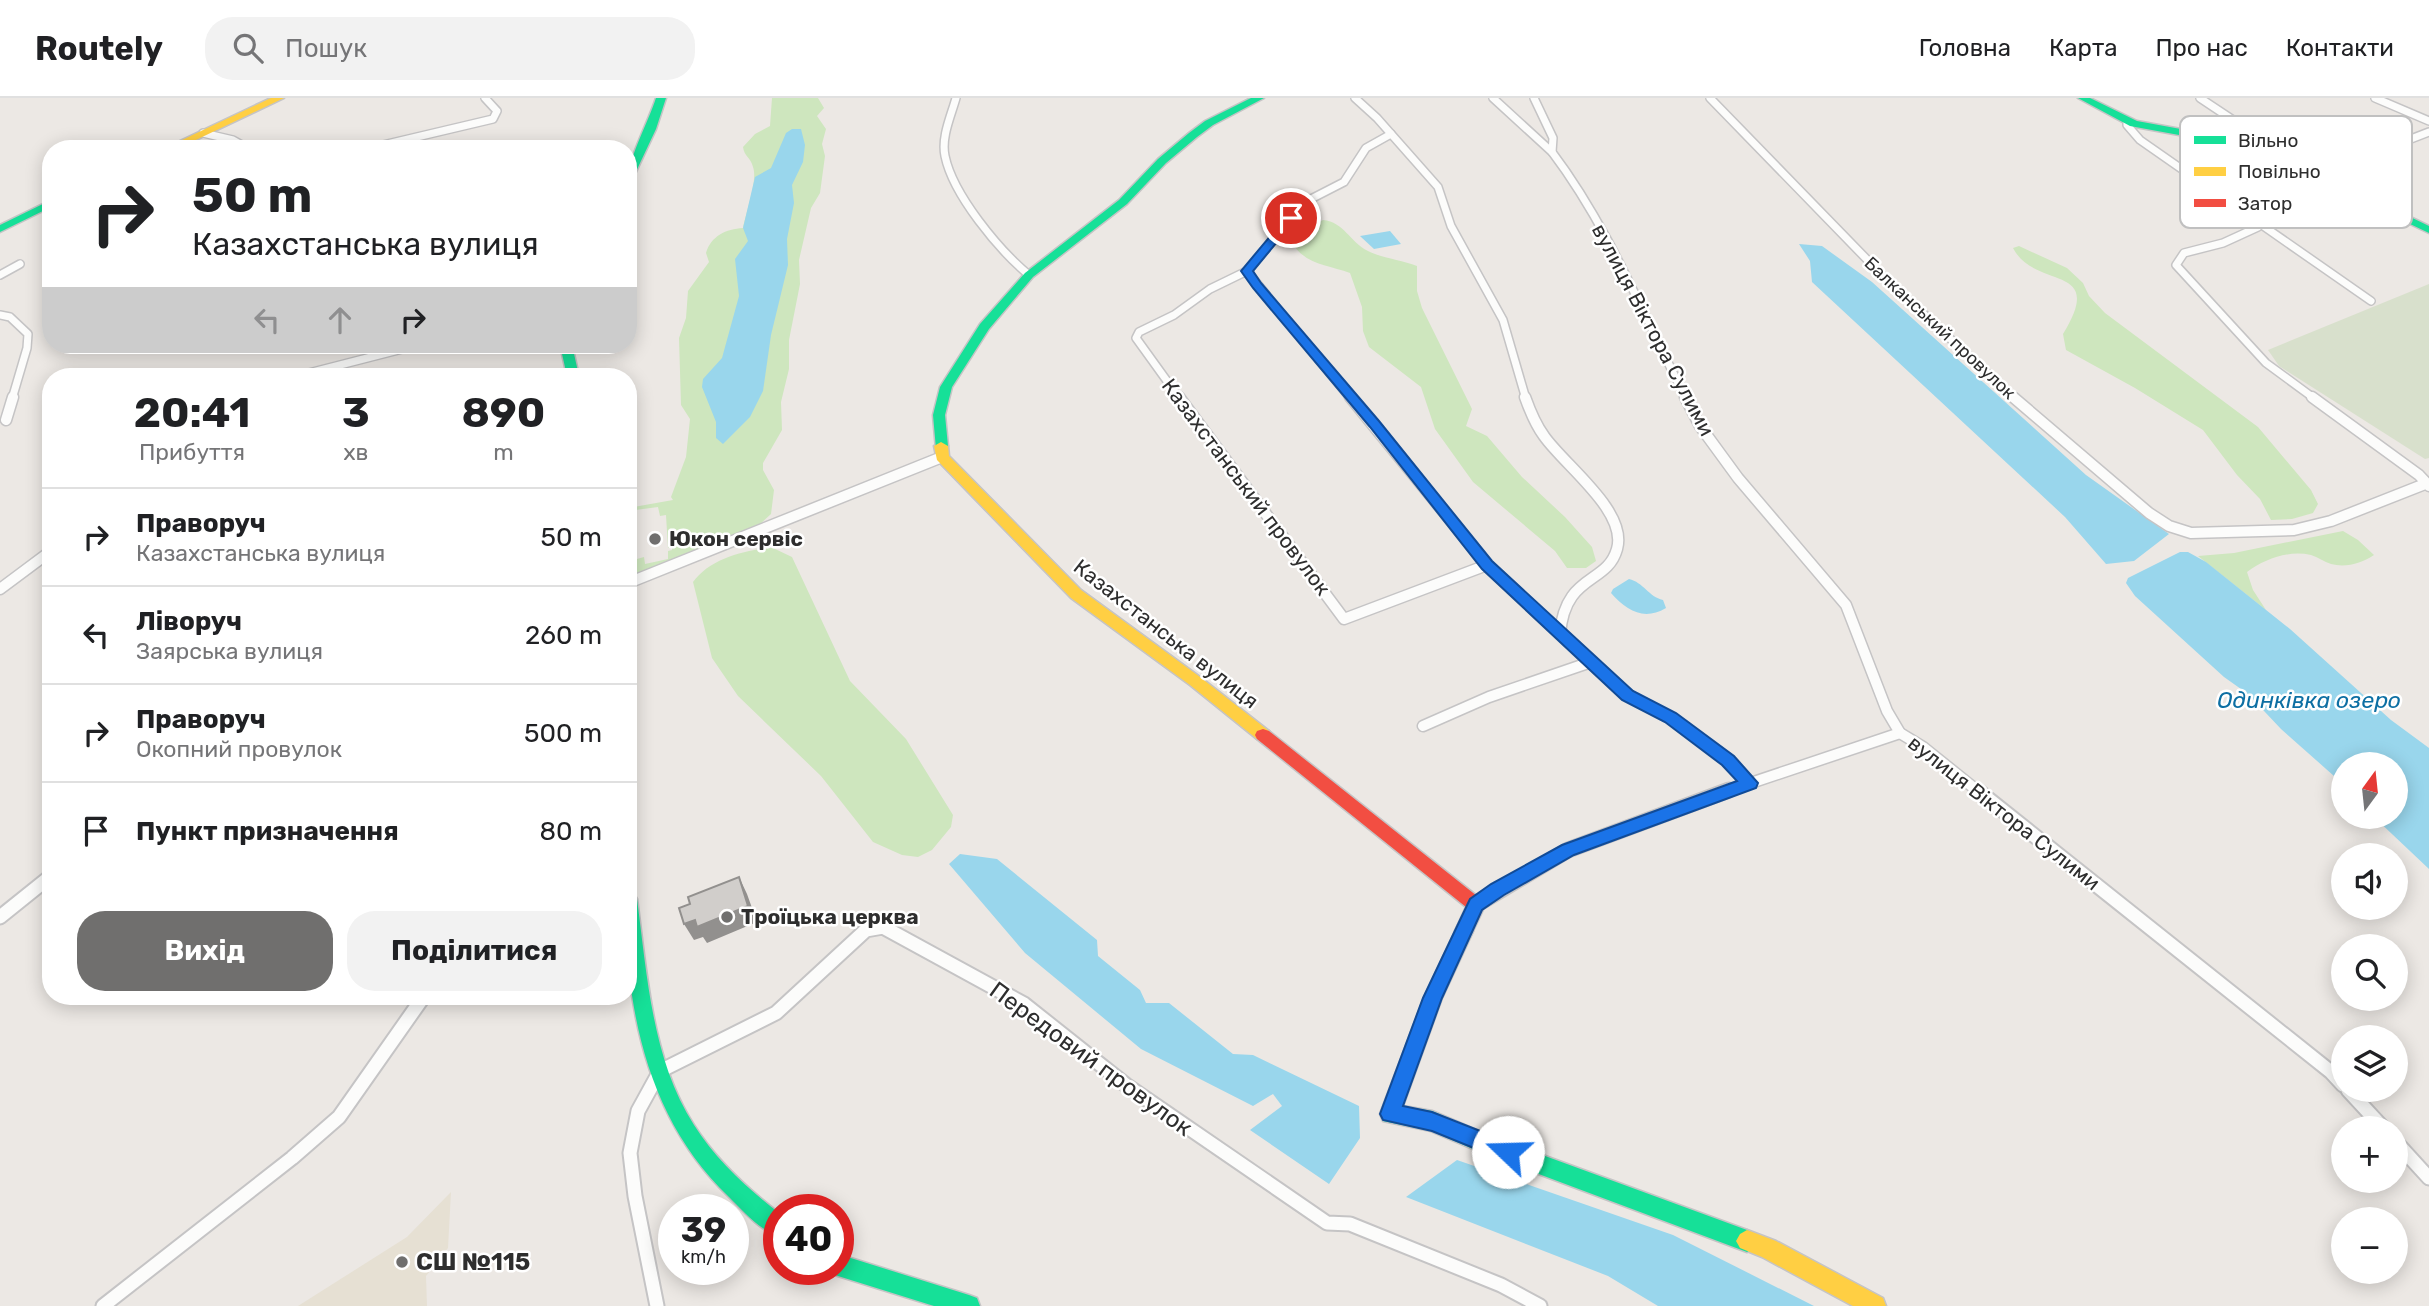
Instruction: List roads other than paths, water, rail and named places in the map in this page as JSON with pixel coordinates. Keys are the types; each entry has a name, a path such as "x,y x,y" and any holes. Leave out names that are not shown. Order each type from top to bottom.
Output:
{"street":[{"path":"187,140 279,98"},
{"path":"404,140 493,119 497,111 485,98"},
{"path":"637,159 661,98"},
{"path":"956,98 945,137 945,157 957,186 1015,265 1028,275"},
{"path":"637,579 942,457 939,415 946,387 984,327 1028,275 1124,202 1162,161 1193,135 1209,123 1259,98"},
{"path":"1355,98 1372,111 1441,192 1444,211 1503,320 1529,410 1541,433 1617,526 1619,541 1615,556 1572,592 1563,603 1559,618 1560,634"},
{"name":"вулиця Віктора Сулими","path":"1493,98 1552,152 1576,184 1700,426 1738,478 1846,604 1887,711 1900,733 1923,747 2331,1072"},
{"name":"вулиця Віктора Сулими","path":"1534,98 1553,138 1552,152"},
{"name":"Балканський провулок","path":"1710,98 1885,278 2040,422 2148,513 2169,526 2191,533 2294,530 2331,521 2425,482"},
{"path":"2083,98 2127,121 2180,131"},
{"path":"2200,98 2227,116"},
{"path":"2375,98 2429,121"},
{"path":"2127,121 2127,125 2140,140 2180,168"},
{"path":"2412,139 2429,132"},
{"path":"203,133 233,140"},
{"path":"1391,134 1366,148 1344,182 1307,201 1247,271 1487,565 1628,695 1671,718 1728,760 1750,783"},
{"path":"0,229 42,208"},
{"path":"2412,222 2429,230"},
{"path":"2256,228 2246,234 2184,253 2176,265 2266,363 2425,482 2428,466"},
{"path":"2266,228 2371,302"},
{"path":"0,275 20,264"},
{"name":"Казахстанський провулок","path":"1247,271 1210,289 1174,315 1139,332 1136,338 1271,524 1344,619 1487,565"},
{"path":"0,315 10,317 28,334 27,348 6,420"},
{"path":"328,368 383,354"},
{"name":"Казахстанська вулиця","path":"942,457 982,501 1076,594 1195,681 1476,905"},
{"path":"0,589 42,558"},
{"path":"1423,726 1489,698 1591,662"},
{"path":"1875,1306 1768,1249 1485,1144 1432,1121 1390,1114 1433,998 1476,905 1568,850 1750,783 1900,733"},
{"path":"0,917 42,883"},
{"name":"Передовий провулок","path":"660,1070 776,1013 866,930 883,927 1024,1004 1126,1085 1327,1223 1350,1224 1501,1284 1540,1306"},
{"path":"637,947 660,1070 677,1114 700,1150 763,1215"},
{"path":"103,1306 282,1167 339,1117 418,1005"},
{"path":"657,1306 635,1196 630,1153 638,1111 660,1070"},
{"path":"2359,1102 2372,1116"},
{"path":"2408,1155 2429,1178"},
{"path":"854,1270 969,1306"}],"water":[{"path":"792,129 801,129 805,145 803,162 792,185 794,203 787,239 788,265 771,335 763,391 750,417 723,444 716,438 716,422 702,387 703,379 722,358 739,296 735,259 748,241 743,228 755,177 771,168 786,133"},
{"path":"1390,231 1401,244 1374,249 1360,236"},
{"path":"1799,244 1822,246 1872,282 2086,475 2169,534 2134,561 2106,564 2065,517 1812,282 1810,261"},
{"name":"Одинківка озеро","path":"2180,552 2188,552 2206,562 2290,629 2391,720 2429,748 2429,869 2408,849 2408,843 2402,843 2388,830 2408,830 2408,752 2331,752 2331,773 2281,729 2248,694 2224,677 2135,596 2126,583 2128,578"},
{"path":"1629,579 1663,600 1666,608 1643,614 1623,605 1611,593"},
{"path":"960,854 997,859 1097,940 1098,956 1140,990 1146,1003 1169,1003 1233,1054 1253,1055 1359,1106 1360,1138 1329,1184 1250,1130 1282,1106 1273,1094 1253,1106 1141,1049 1025,953 949,864"},
{"path":"1457,1160 1673,1235 1814,1306 1658,1306 1608,1276 1406,1197"}],"place":[{"name":"Юкон сервіс","path":"655,539"},
{"name":"Троїцька церква","path":"727,917"},
{"name":"СШ №115","path":"402,1262"}]}
